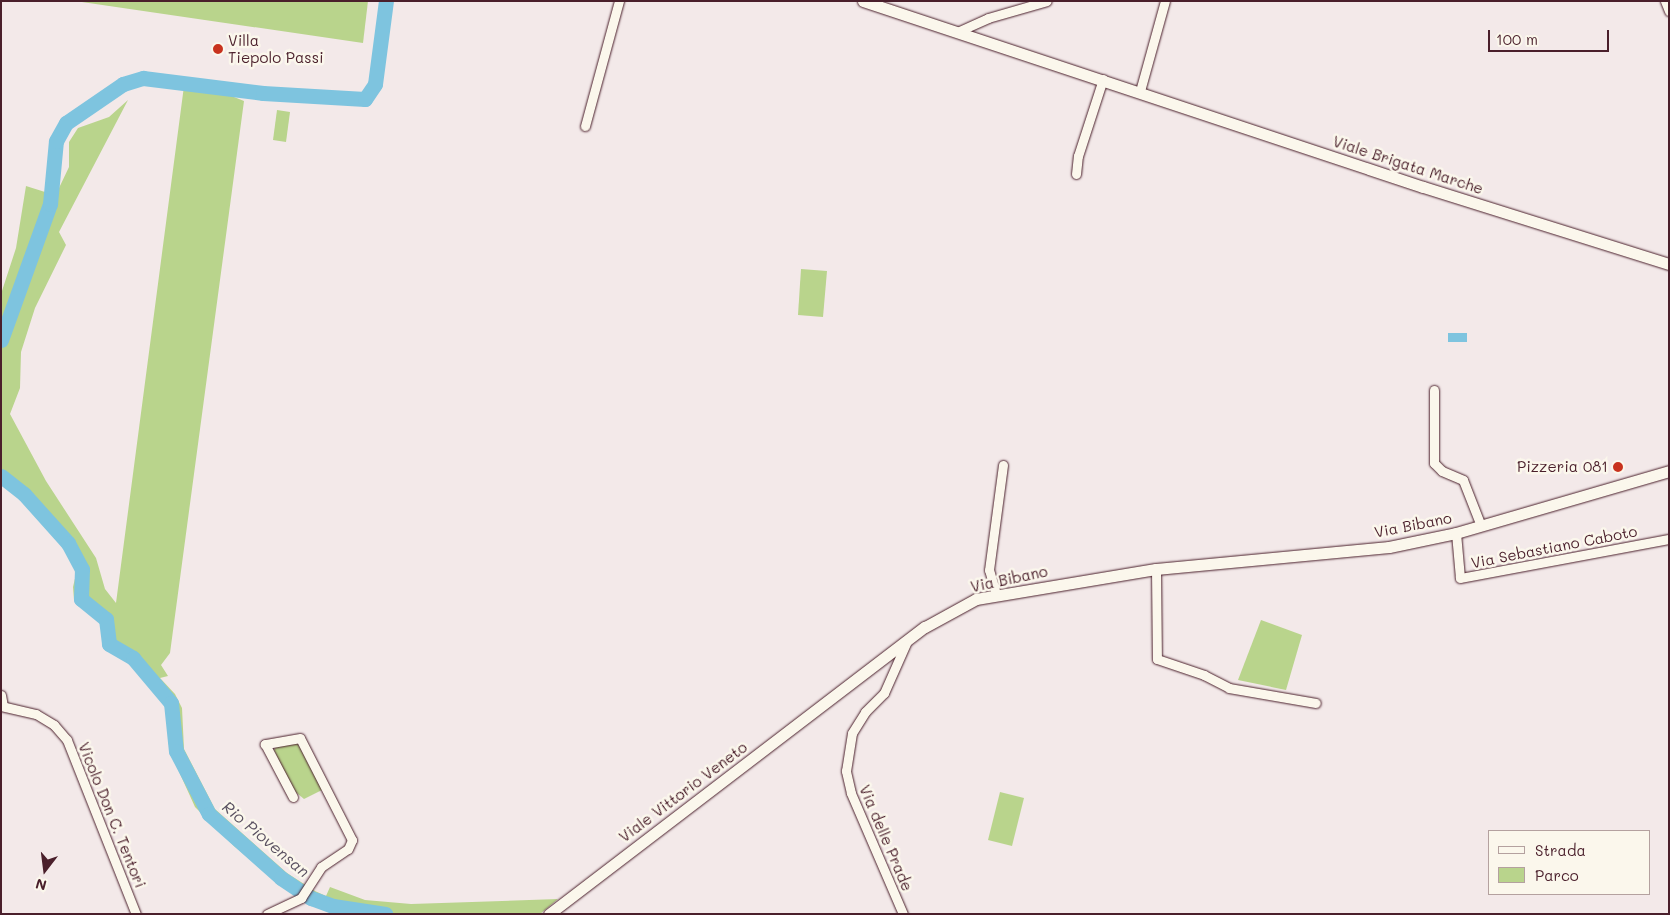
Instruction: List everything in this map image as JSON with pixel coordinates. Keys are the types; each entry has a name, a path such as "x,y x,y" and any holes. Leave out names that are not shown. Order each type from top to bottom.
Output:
{"street":[{"path":"585,126 619,1"},
{"name":"Viale Brigata Marche","path":"863,1 1104,79 1423,187 1669,264"},
{"path":"958,32 988,18 1047,1"},
{"path":"1140,91 1165,1"},
{"path":"1665,1 1669,11"},
{"path":"1076,174 1078,156 1104,79"},
{"path":"1434,390 1434,463 1442,472 1463,480 1471,493 1481,526"},
{"path":"996,594 989,570 1003,465"},
{"name":"Via Bibano","path":"836,694 907,640 953,610 996,594 1156,569 1388,546 1456,533 1669,471"},
{"name":"Via Sebastiano Caboto","path":"1456,533 1460,578 1669,539"},
{"path":"1156,569 1157,659 1204,675 1229,688 1316,703"},
{"name":"Via delle Prade","path":"903,914 851,793 846,771 852,733 865,712 884,692 907,640"},
{"name":"Viale Vittorio Veneto","path":"549,914 836,694"},
{"path":"1,695 2,706"},
{"name":"Vicolo Don C. Tentori","path":"2,706 36,714 54,725 67,740 136,914"},
{"path":"267,914 301,898 321,867 348,849 352,840 300,738 265,744 293,797"}],"green space":[{"path":"75,1 368,1 363,43"},
{"path":"184,86 229,95 244,101 170,653 161,665 168,676 160,678 175,694 182,708 184,749 215,809 287,873 315,891 326,896 330,887 365,900 411,904 558,899 540,914 344,914 309,904 279,884 234,846 195,807 171,754 168,741 169,713 164,702 131,663 104,647 102,623 74,600 73,587 77,570 63,546 20,497 1,483 1,294 16,248 26,186 45,192 59,188 69,167 69,142 78,128 109,117 128,100 59,232 66,245 35,308 21,352 20,388 10,414 46,481 96,558 105,589 116,603"},
{"path":"277,110 290,112 286,142 273,140"},
{"path":"801,269 827,271 823,317 798,315"},
{"path":"1261,620 1302,635 1286,690 1238,680"},
{"path":"297,742 322,790 304,799 292,789 274,750 277,746"},
{"path":"1000,792 1024,798 1012,846 988,840"}],"water":[{"path":"1448,333 1467,333 1467,342 1448,342"}],"waterway":[{"name":"Rio Piovensan","path":"1,340 50,204 56,141 66,123 123,84 143,78 263,93 365,99 375,84 386,1"},
{"name":"Rio Piovensan","path":"1,476 24,494 68,543 82,569 81,599 106,619 109,644 133,658 171,703 176,751 209,814 281,878 311,898 333,906 385,914"}],"place":[{"name":"Villa Tiepolo Passi","path":"218,49"},
{"name":"Pizzeria 081","path":"1618,467"}]}
